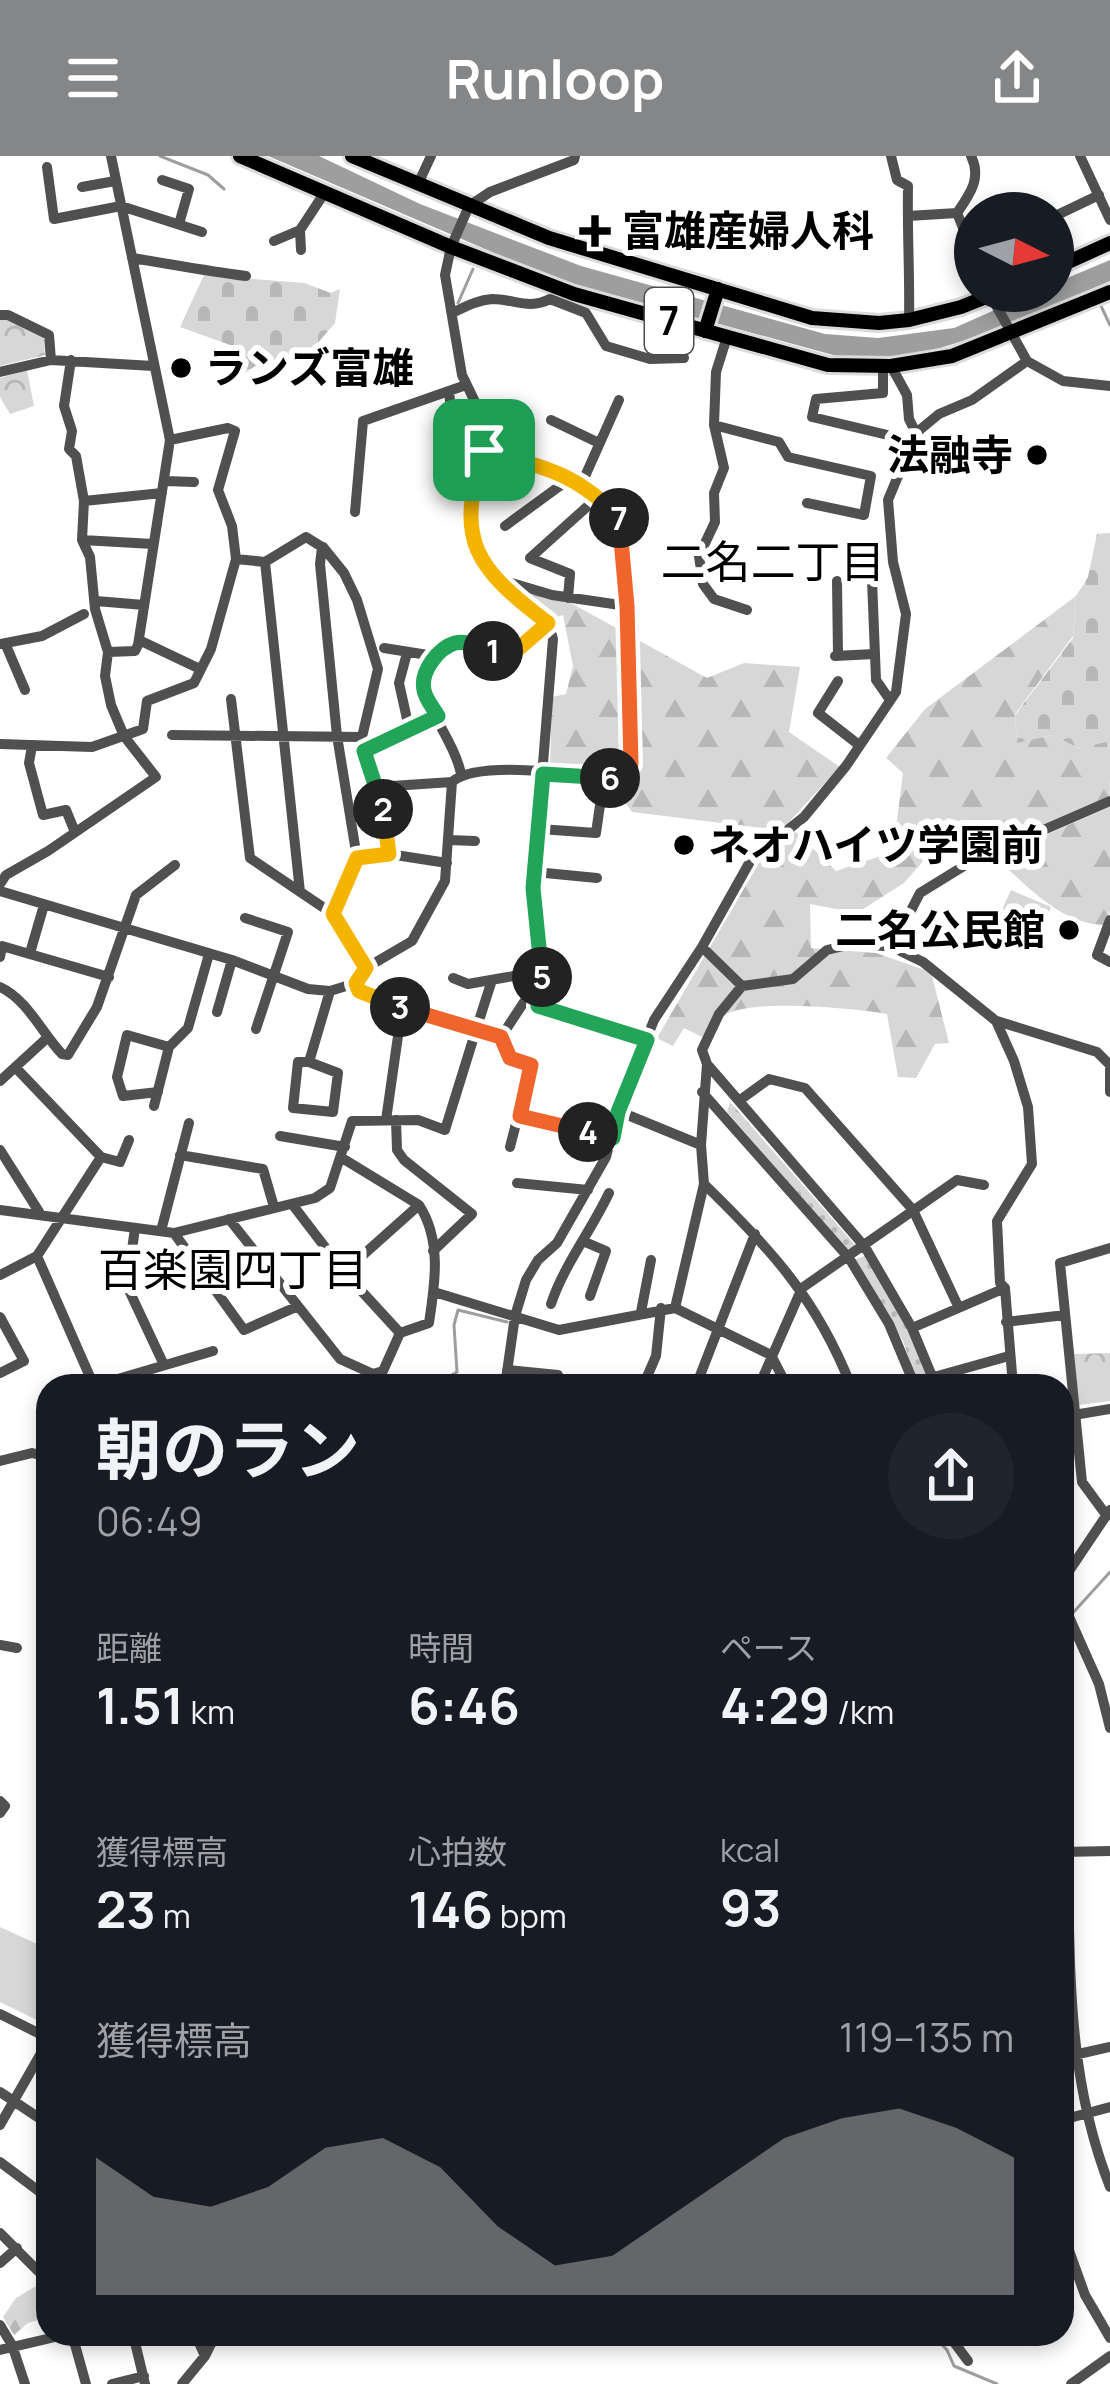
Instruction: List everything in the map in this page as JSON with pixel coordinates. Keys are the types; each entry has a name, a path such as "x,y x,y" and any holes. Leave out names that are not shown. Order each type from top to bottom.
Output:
{"main road":[{"name":"7","path":"240,156 574,294 828,365 887,366 952,356 1110,292"},
{"name":"7","path":"352,156 418,184 466,213 812,318 879,323 954,307"},
{"path":"1074,259 1110,243"},
{"path":"705,332 718,289"}],"street":[{"path":"107,652 135,651 139,640 170,440 112,156"},
{"path":"418,184 431,156"},
{"path":"538,1006 543,983 535,872 553,639 548,623 481,564 471,530 473,483 484,450 477,406 462,375 445,275 466,213 490,192 575,156"},
{"path":"891,156 897,180 908,186 909,320"},
{"path":"969,192 976,167 971,156"},
{"path":"1080,156 1110,220"},
{"path":"47,167 54,218 121,206 202,232"},
{"path":"161,180 189,189 179,224"},
{"path":"82,188 116,181"},
{"path":"274,241 300,230 325,192"},
{"path":"1074,207 1099,195"},
{"path":"908,216 954,213"},
{"path":"300,230 301,250"},
{"path":"132,257 246,276"},
{"path":"454,312 481,301 498,299 535,307 550,299 586,313 606,346 650,359 684,358"},
{"path":"1000,312 1027,361 1063,381 1110,386"},
{"path":"0,315 49,335 51,360"},
{"path":"727,338 716,372 714,425 724,468 714,493 715,522 699,556 703,584 714,599 747,610"},
{"path":"0,372 51,360 153,366"},
{"path":"71,360 64,406 73,431 69,449 76,456 84,501 82,540 90,557 107,652 105,676 124,736 156,777 6,875 0,888 232,960 308,989 330,992 356,983 366,968 412,941 437,899 447,863 457,777 451,738 424,692 434,656 454,644 517,650 548,623"},
{"path":"506,1374 514,1316 526,1280 557,1244 588,1190 613,1138 618,1112 654,1020 752,858 804,818 896,692 906,614 892,562 888,500 914,437 939,414 972,400 1027,361"},
{"path":"887,366 907,395 914,437"},
{"path":"887,366 883,393 816,399 812,417 914,437"},
{"path":"355,512 364,421 466,385"},
{"path":"449,391 455,449"},
{"path":"505,526 577,480 619,400"},
{"path":"551,420 599,443"},
{"path":"714,425 779,442 788,457 871,476 864,515 807,503"},
{"path":"0,743 92,747 143,729 147,700 190,687 216,632 236,559 232,527 218,490 235,431 228,428 170,440"},
{"path":"377,787 457,777 543,774 614,779 631,764 620,519 577,480 484,450"},
{"path":"84,501 194,482"},
{"path":"568,598 570,574 530,558 599,496"},
{"path":"236,559 265,562 306,537 322,547 344,573 378,669 362,736 389,854"},
{"path":"82,540 154,544"},
{"path":"322,547 338,736 357,858 333,914"},
{"path":"265,562 300,892"},
{"path":"491,577 568,598 627,606"},
{"path":"872,580 876,680 890,700"},
{"path":"837,581 835,656 874,654"},
{"path":"96,601 143,604"},
{"path":"25,690 2,644 42,636 84,614"},
{"path":"873,628 903,628"},
{"path":"139,640 200,669"},
{"path":"384,648 434,656"},
{"path":"406,653 399,683 409,728"},
{"path":"838,681 818,713 859,745"},
{"path":"232,699 250,858 333,914 366,968"},
{"path":"364,751 438,716"},
{"path":"172,735 362,736"},
{"path":"32,746 29,763 43,815 65,810 75,832"},
{"path":"892,947 920,893 972,861 1110,800"},
{"path":"540,829 596,832 600,805"},
{"path":"449,841 475,842"},
{"path":"357,858 389,854 447,863"},
{"path":"0,987 17,995 47,1038 68,1055 86,1032 136,895 175,865"},
{"path":"535,872 597,878"},
{"path":"30,953 44,905"},
{"path":"245,918 288,932 256,1030"},
{"path":"1110,920 1097,956 1110,962"},
{"path":"932,1374 913,1328 866,1247 707,1064 702,1050 719,1014 742,986 793,979 827,950 856,943 892,947 923,962 996,1021 1097,1052 1110,1065 1110,1092"},
{"path":"0,957 2,946 109,977"},
{"path":"702,947 742,986"},
{"path":"154,1106 169,1047 188,1028 209,954"},
{"path":"217,1012 232,960"},
{"path":"453,978 468,984 514,976"},
{"path":"0,1210 168,1232 315,1198 330,1188 352,1120 418,1120 445,1130 492,980"},
{"path":"356,983 359,991 402,1008 501,1037"},
{"path":"309,1062 330,992"},
{"path":"501,1037 524,1002 647,1040"},
{"path":"402,1008 391,1120 397,1150 472,1214 433,1251"},
{"path":"996,1021 1015,1061 1028,1107 1032,1164 997,1221 1011,1374"},
{"path":"158,1092 123,1096 117,1077 127,1035 169,1047"},
{"path":"501,1037 510,1058 531,1065 511,1147"},
{"path":"0,1081 47,1038"},
{"path":"298,1062 309,1062 338,1073 333,1112 293,1108 298,1062"},
{"path":"648,1374 704,1184 702,1092 707,1064"},
{"path":"16,1067 101,1157 120,1162 129,1140"},
{"path":"740,1100 769,1079 805,1088 913,1210 958,1306"},
{"path":"702,1092 849,1258 890,1324 910,1374"},
{"path":"618,1112 701,1144"},
{"path":"520,1116 613,1138"},
{"path":"189,1123 168,1232 244,1330 296,1307"},
{"path":"229,1220 340,1359 373,1374 382,1371 400,1333 429,1323 437,1275 419,1205 344,1152 280,1136"},
{"path":"0,1150 40,1215"},
{"path":"180,1155 263,1169 274,1207"},
{"path":"0,1275 38,1256 101,1157"},
{"path":"764,1374 802,1288 957,1180 985,1185"},
{"path":"517,1183 588,1190"},
{"path":"704,1184 802,1288 845,1374"},
{"path":"551,1304 560,1278 609,1193"},
{"path":"292,1204 344,1272 400,1333"},
{"path":"344,1272 419,1205"},
{"path":"135,1228 127,1286 164,1365"},
{"path":"699,1374 755,1234"},
{"path":"585,1241 606,1251 590,1296"},
{"path":"557,1244 575,1254"},
{"path":"1067,1374 1060,1263 1110,1248"},
{"path":"38,1256 89,1374"},
{"path":"640,1312 651,1260"},
{"path":"913,1328 1005,1288"},
{"path":"434,1292 559,1330 668,1308 771,1355 781,1374"},
{"path":"1006,1322 1065,1316"},
{"path":"0,1317 24,1361 0,1372"},
{"path":"134,1374 213,1351"},
{"path":"958,1374 1009,1356"},
{"path":"507,1370 548,1374"},
{"path":"1074,1415 1110,1409"},
{"path":"1074,1444 1082,1482 1108,1513 1074,1560"},
{"path":"0,1461 36,1454"},
{"path":"1074,1631 1100,1684 1110,1728"},
{"path":"0,1645 17,1648"},
{"path":"0,1801 5,1806 0,1813"},
{"path":"1074,1852 1110,1851"},
{"path":"0,2014 36,2033"},
{"path":"1110,2047 1074,2055 1085,2116 1110,2185"},
{"path":"0,2125 36,2061"},
{"path":"0,2092 36,2116"},
{"path":"1074,2118 1110,2107"},
{"path":"0,2162 36,2189"},
{"path":"0,2233 36,2269"},
{"path":"0,2264 17,2248"},
{"path":"1074,2264 1110,2338"},
{"path":"0,2325 25,2384"},
{"path":"6,2347 36,2341"},
{"path":"74,2346 86,2384"},
{"path":"112,2384 145,2380 136,2346"},
{"path":"200,2346 205,2356"},
{"path":"182,2384 210,2346"},
{"path":"956,2346 968,2361"},
{"path":"1071,2384 1110,2356"}],"green space":[{"path":"204,275 304,283 331,293 340,289 335,323 316,345 315,354 300,360 261,362 241,376 234,374 236,360 230,345 180,327"},
{"path":"0,318 44,338 45,355 0,366"},
{"path":"27,370 34,406 10,414 0,397 0,378"},
{"path":"1110,533 1110,798 1107,742 1078,748 1052,735 1017,743 1015,715 1073,638 1076,596 1088,577 1097,534"},
{"path":"495,580 569,602 707,678 744,663 800,667 789,732 840,767 787,824 771,829 632,812 606,776 550,768 552,697 566,694 573,666 563,615 548,620"},
{"path":"1076,596 1073,636 1015,714 1017,742 1052,735 1078,748 1108,741 1110,799 974,856 974,830 953,827 904,883 857,913 810,904 811,948 876,953 931,972 949,1043 935,1044 916,1078 898,1077 887,1014 764,1006 727,1014 702,1037 684,1028 673,1046 657,1038 763,856 796,832 836,871 893,852 903,773 886,758 925,709"},
{"path":"1110,807 1110,911 1104,925 1059,910 995,857"},
{"path":"1011,890 1051,907 1042,932 1000,914"},
{"path":"730,1102 856,1246 847,1250 727,1112"},
{"path":"866,1255 909,1328 927,1374 914,1374 903,1341 855,1260"},
{"path":"1110,1353 1110,1401 1079,1405 1074,1354"},
{"path":"0,1927 36,1944 36,2020 0,2002"},
{"path":"36,2286 36,2321 14,2335 3,2317 16,2298"}],"shaded area":[{"path":"268,156 319,156 420,204 581,266 825,334 878,338 954,328 990,312 1039,312 996,331 914,355 844,358 555,279"},
{"path":"1110,260 1110,281 1074,297 1074,275"}],"waterway":[{"path":"160,156 208,175 224,189"},
{"path":"458,303 473,269"},
{"path":"1101,306 1110,325"},
{"path":"454,1374 458,1310 507,1322"},
{"path":"1074,1612 1110,1572"},
{"path":"943,2346 954,2366 997,2384"}],"place":[{"name":"富雄産婦人科","path":"595,231"},
{"name":"ランズ富雄","path":"181,368"},
{"name":"法融寺","path":"1037,455"},
{"name":"ネオハイツ学園前","path":"684,845"},
{"name":"二名公民館","path":"1069,930"}],"district":[{"name":"二名二丁目","path":"773,562"},
{"name":"百楽園四丁目","path":"233,1270"}],"route":[{"path":"484,450 572,477 597,494 620,519 631,764 614,779 543,774 533,888 543,983 538,1006 647,1040 618,1112 613,1138 520,1116 531,1065 510,1058 501,1037 359,991 356,983 366,968 333,914 357,858 389,854 383,811 364,751 438,716 424,692 434,656 454,644 517,650 548,623 507,592 481,564 471,530 473,483 484,450"}]}
